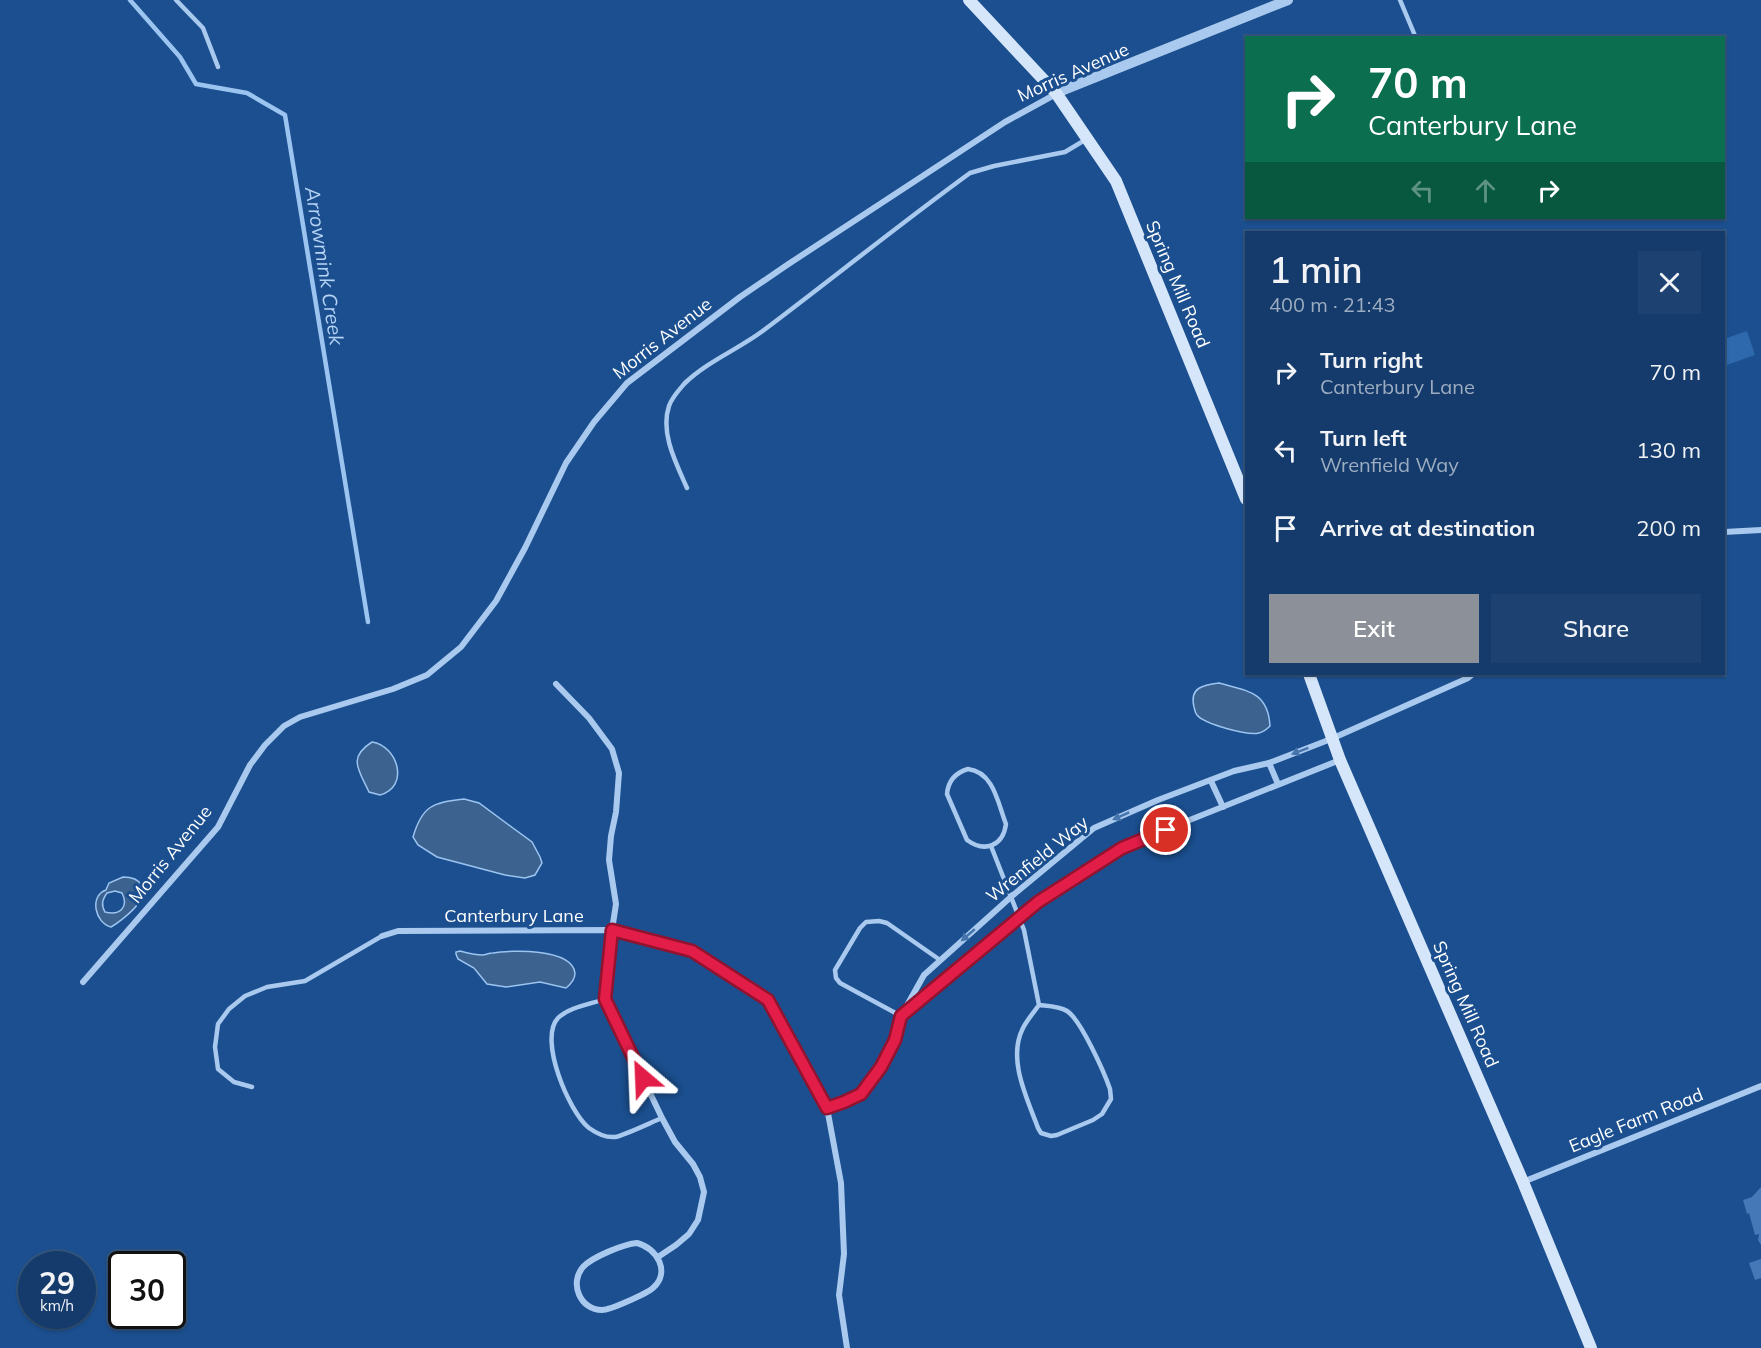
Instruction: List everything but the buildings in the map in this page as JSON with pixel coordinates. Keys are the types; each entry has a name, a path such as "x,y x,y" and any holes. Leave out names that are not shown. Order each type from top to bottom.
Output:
{"main road":[{"name":"Spring Mill Road","path":"969,0 1056,93 1116,181 1245,497"},
{"name":"Spring Mill Road","path":"1309,675 1331,739 1523,1182 1591,1348"}],"street":[{"name":"Morris Avenue","path":"83,982 218,827 250,765 265,745 284,726 300,717 393,689 427,675 461,647 496,601 567,463 594,422 627,383 731,304 787,265 1005,122 1056,93 1288,0"},
{"path":"1725,532 1761,530"},
{"name":"Wrenfield Way","path":"827,1108 861,1094 881,1067 895,1040 901,1016 924,975 1012,896 1094,828 1234,771 1269,763 1331,739 1472,675"},
{"path":"556,684 589,718 612,749 619,773 609,860 616,904 605,999 662,1118 675,1142 693,1164 704,1192 698,1220 689,1234 658,1257"},
{"name":"Wrenfield Way","path":"901,1016 1038,902 1122,848 1340,760"},
{"path":"1269,763 1278,784"},
{"path":"1211,781 1223,807"},
{"name":"Canterbury Lane","path":"382,936 398,931 612,930 692,951 768,1000 827,1108 841,1183 844,1254 839,1295 847,1348"},
{"name":"Eagle Farm Road","path":"1523,1182 1761,1086"},
{"path":"637,1243 653,1250 658,1257 660,1273 658,1281 652,1288 605,1310 597,1310 582,1301 576,1285 582,1268 588,1263 628,1244 637,1243"}],"lane":[{"path":"176,0 203,28 218,67"},
{"path":"1400,0 1415,36"},
{"path":"687,488 674,458 666,422 670,404 685,383 710,364 754,338 970,172 1065,152 1088,138"},
{"path":"975,770 987,778 991,784 1006,824 1001,839 991,846 981,847 967,840 949,801 948,787 955,775 961,771 975,770"},
{"path":"991,846 1024,930 1039,1005 1023,1028 1017,1046 1019,1073 1038,1128 1041,1133 1052,1136 1093,1120 1102,1114 1111,1099 1110,1089 1077,1020 1066,1011 1054,1006 1039,1005"},
{"path":"901,1016 840,983 836,978 835,970 860,928 866,922 887,923 940,960"},
{"path":"252,1087 234,1082 218,1069 214,1047 218,1024 229,1009 245,996 267,987 305,981 382,936"},
{"path":"605,999 571,1010 559,1017 552,1026 551,1038 558,1072 573,1108 587,1127 601,1135 615,1137 662,1118"}],"shaded area":[{"path":"1747,331 1755,355 1725,366 1725,339"},
{"path":"1219,683 1247,691 1261,700 1265,706 1270,726 1261,733 1246,733 1217,725 1197,715 1193,700 1196,691 1203,686"},
{"path":"372,742 388,751 397,767 398,776 395,784 389,791 380,795 369,792 357,765 360,753"},
{"path":"464,799 479,803 532,842 542,863 535,875 525,878 505,875 437,857 418,845 413,837 420,818 425,812 437,804"},
{"path":"123,877 130,878 139,882 142,889 135,908 111,927 105,925 96,909 97,898 106,890 109,883","holes":["115,891 122,893 124,898 122,909 115,913 105,912 103,902 107,893"]},
{"path":"526,951 552,955 571,965 575,975 566,988 540,982 506,987 487,984 474,968 458,959 456,952 480,955"}],"waterway":[{"name":"Arrowmink Creek","path":"130,0 180,57 196,84 247,93 285,115 368,622"}],"route":[{"path":"643,1078 605,999 612,930 692,951 768,1000 827,1108 861,1094 881,1067 895,1040 901,1016 1010,924 1038,902 1122,848 1166,830"}]}
